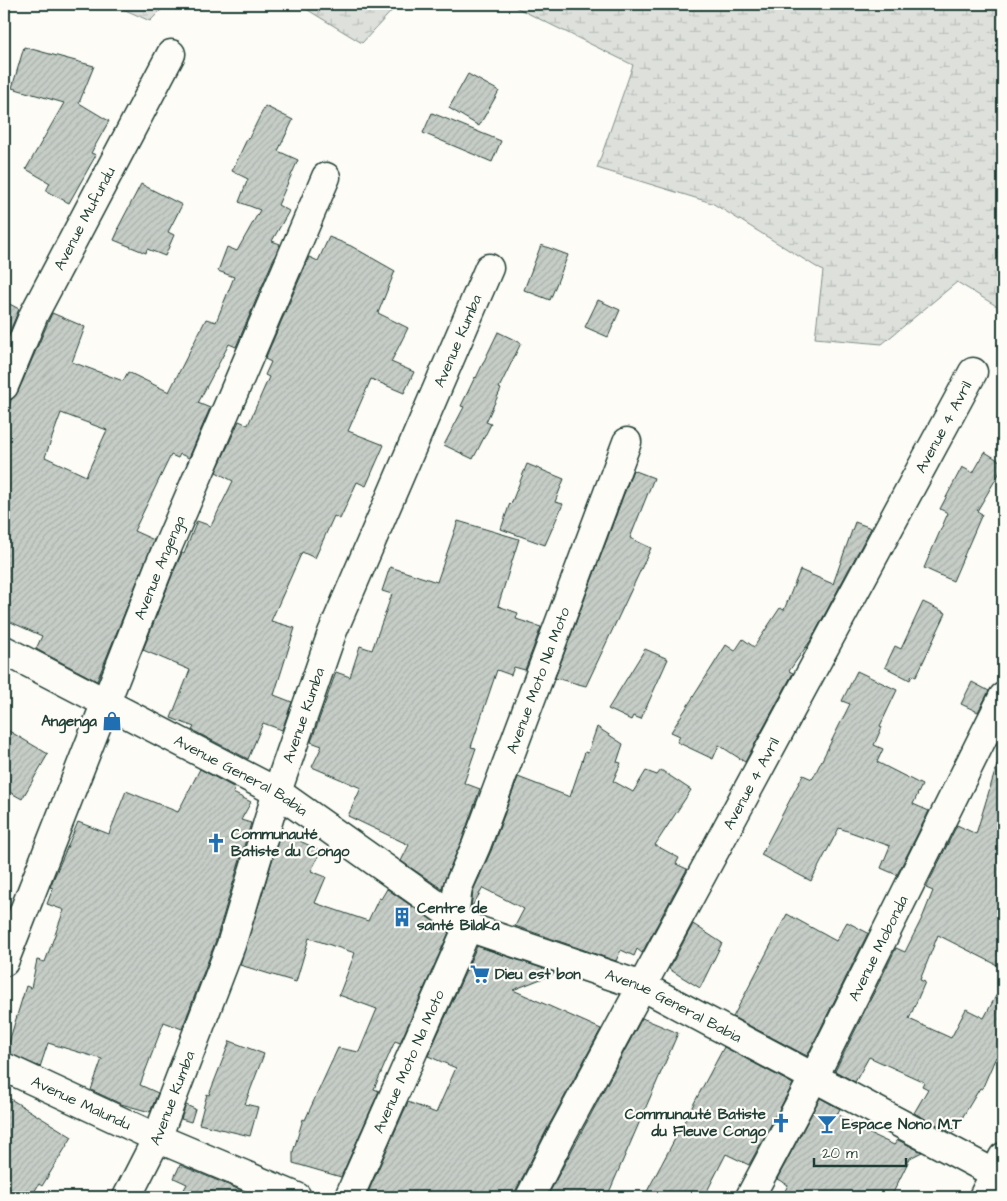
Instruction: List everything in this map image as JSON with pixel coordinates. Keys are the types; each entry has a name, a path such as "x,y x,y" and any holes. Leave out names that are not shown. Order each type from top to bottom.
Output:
{"street":[{"name":"Avenue Mufundu","path":"4,386 34,314 171,54"},
{"name":"Avenue Angenga","path":"4,962 163,558 326,177"},
{"name":"Avenue Kumba","path":"127,1197 157,1138 231,945 277,792 332,633 489,268"},
{"name":"Avenue 4 Avril","path":"530,1197 560,1136 973,372"},
{"name":"Avenue Moto Na Moto","path":"349,1197 461,922 458,887 476,846 627,442"},
{"name":"Avenue General Babia","path":"4,650 277,792 461,922 642,986 814,1077 1000,1169"},
{"name":"Avenue Mobonda","path":"750,1197 814,1077 1003,697"},
{"name":"Avenue Malundu","path":"4,1067 157,1138 297,1197"},
{"path":"983,1197 1000,1169"}],"green space":[{"path":"112,4 167,4 150,21"},
{"path":"298,4 398,4 362,43"},
{"path":"509,4 1003,4 1003,310 957,282 882,344 815,338 823,271 712,203 597,168 633,65"}],"building":[{"path":"24,47 94,66 79,103 109,121 91,153 96,155 69,203 46,191 50,183 26,169 64,103 12,88"},
{"path":"468,74 499,91 479,126 449,108"},
{"path":"265,106 293,120 278,151 298,160 278,205 289,211 272,241 280,244 236,347 229,344 198,403 210,408 189,458 180,454 178,458 171,455 134,531 154,540 97,681 36,649 42,636 4,619 4,418 11,400 18,392 52,313 85,327 72,362 123,381 128,372 169,392 206,319 216,322 234,277 218,271 227,247 237,251 260,210 239,202 248,179 232,171","holes":["61,413 107,430 86,476 45,457"]},
{"path":"432,113 501,141 492,162 423,133"},
{"path":"141,184 182,205 168,232 174,235 165,256 147,249 146,253 114,240 118,228"},
{"path":"329,237 351,246 395,271 378,313 408,328 391,362 414,372 404,393 371,379 348,431 384,445 366,486 357,482 340,519 334,516 315,558 302,552 271,621 295,628 274,695 292,702 282,730 263,723 248,759 192,730 194,727 171,718 190,670 143,650 173,573 182,553 184,554 197,521 211,526 233,481 216,472 239,421 248,425 269,377 265,375 271,362 265,359 309,257 318,261"},
{"path":"541,245 568,255 550,300 524,290"},
{"path":"598,300 620,310 608,337 585,327"},
{"path":"4,301 19,309 4,346"},
{"path":"498,332 521,343 499,388 501,389 486,422 491,424 473,459 444,445 464,407 461,406"},
{"path":"985,452 1003,463 1003,467 977,511 982,514 953,581 924,568 948,513 940,509 962,467 973,473"},
{"path":"527,464 564,479 555,502 563,504 545,545 501,529"},
{"path":"633,470 654,478 630,538 651,548 586,686 555,678"},
{"path":"458,521 519,539 498,606 518,613 516,619 541,627 525,670 514,667 511,675 497,670 471,747 476,748 464,783 480,789 442,889 401,861 409,845 348,816 361,788 312,767 322,746 311,742 336,672 350,677 360,646 372,650 392,594 382,591 390,567 437,582"},
{"path":"855,522 871,528 811,640 789,671 793,673 745,762 719,745 713,759 677,742 680,736 671,732 726,645 735,651 743,639 754,647 780,608 784,610 800,570 833,584"},
{"path":"923,602 946,613 916,677 912,675 910,680 885,667 895,646 901,649"},
{"path":"645,649 668,659 641,719 633,716 631,720 608,709"},
{"path":"857,671 897,690 880,726 882,727 874,745 883,749 877,762 922,785 913,804 929,811 897,875 881,868 890,846 839,828 811,881 761,855 803,775 813,778 850,704 842,701"},
{"path":"972,682 989,691 978,712 961,704"},
{"path":"597,727 623,744 617,762 621,763 613,781 633,792 646,771 657,775 661,770 691,790 655,845 679,858 676,864 687,869 642,953 637,949 634,956 621,950 616,961 515,926 524,909 483,888 471,908 473,891 491,851 518,777 570,797 585,752 588,753"},
{"path":"4,728 48,754 22,799 4,789"},
{"path":"997,765 1003,766 1003,968 938,935 920,980 925,982 909,1019 951,1038 966,1009 984,1018 1003,983 1003,1060 996,1057 982,1089 980,1088 953,1133 914,1113 928,1089 922,1086 924,1082 869,1057 855,1082 835,1071 896,948 905,952 923,916 933,891 926,888 957,825 976,834"},
{"path":"200,769 235,788 233,793 251,802 241,820 251,823 216,940 182,1029 164,1022 140,1085 158,1093 150,1112 121,1104 91,1090 102,1059 48,1043 40,1067 6,1052 26,986 31,988 37,960 45,962 64,910 47,904 53,888 50,887 78,822 109,834 126,791 178,812"},
{"path":"281,832 321,851 311,871 326,877 315,903 368,921 379,898 381,899 387,889 449,932 400,1043 395,1041 374,1089 379,1091 341,1177 293,1163 293,1152 303,1119 305,1120 338,1048 359,1052 377,1009 339,995 355,953 309,938 296,982 240,965"},
{"path":"787,914 836,941 847,922 868,933 807,1056 733,1017"},
{"path":"693,924 722,943 700,988 669,969"},
{"path":"477,946 556,973 513,990 601,1029 547,1129 514,1197 366,1197 408,1102 436,1113 456,1068 428,1056"},
{"path":"642,1018 678,1033 607,1197 547,1197"},
{"path":"230,1041 264,1054 245,1104 258,1107 250,1136 199,1124 207,1094 209,1095"},
{"path":"724,1047 793,1084 749,1165 726,1154 704,1197 644,1197"},
{"path":"4,1095 72,1137 42,1186 39,1184 31,1197 4,1197"},
{"path":"820,1098 840,1109 837,1114 854,1123 853,1126 894,1145 898,1140 922,1152 910,1158 891,1197 782,1197 788,1185 777,1179"},
{"path":"186,1105 195,1109 191,1122 181,1119"},
{"path":"180,1165 257,1197 180,1197 187,1184 174,1178"}],"place":[{"name":"Angenga","path":"112,721"},
{"name":"Communauté Batiste du Congo","path":"216,843"},
{"name":"Centre de santé Bilaka","path":"402,917"},
{"name":"Dieu est bon","path":"480,974"},
{"name":"Communauté Batiste du Fleuve Congo","path":"781,1123"},
{"name":"Espace Nono M.T","path":"827,1124"}]}
